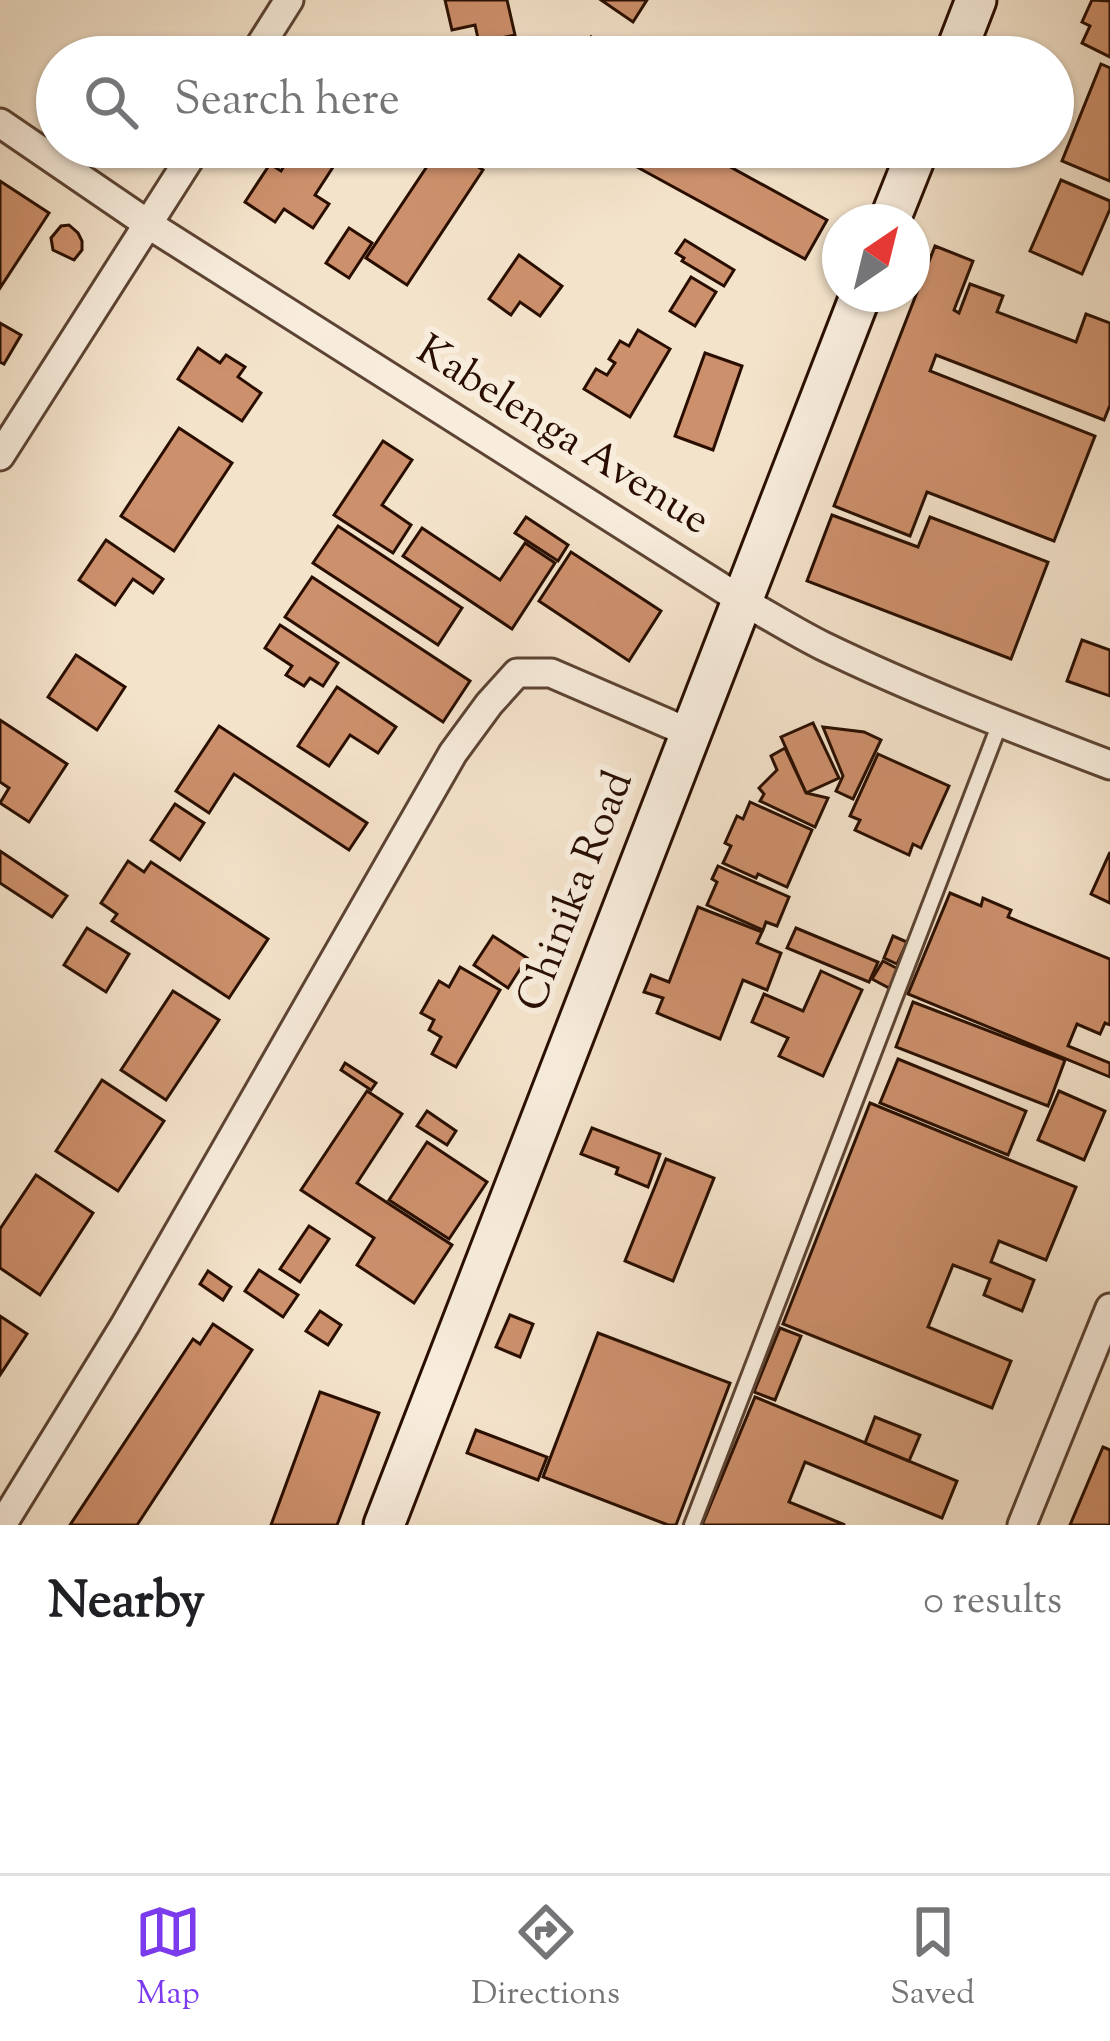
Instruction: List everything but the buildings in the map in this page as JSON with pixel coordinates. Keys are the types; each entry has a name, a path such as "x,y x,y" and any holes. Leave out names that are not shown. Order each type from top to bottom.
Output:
{"main road":[{"path":"962,36 976,0"},
{"path":"896,204 911,168"},
{"name":"Chinika Road","path":"384,1525 854,312"}],"street":[{"path":"267,36 290,0"},
{"name":"Kabelenga Avenue","path":"0,123 36,148"},
{"name":"Kabelenga Avenue","path":"66,168 741,600 821,645 1000,724 1110,765"},
{"path":"0,457 183,168"},
{"path":"2,1525 125,1325 453,753 489,704 517,673 551,673 689,734"},
{"path":"1022,1525 1110,1308"}],"lane":[{"path":"692,1525 1000,724"}]}
